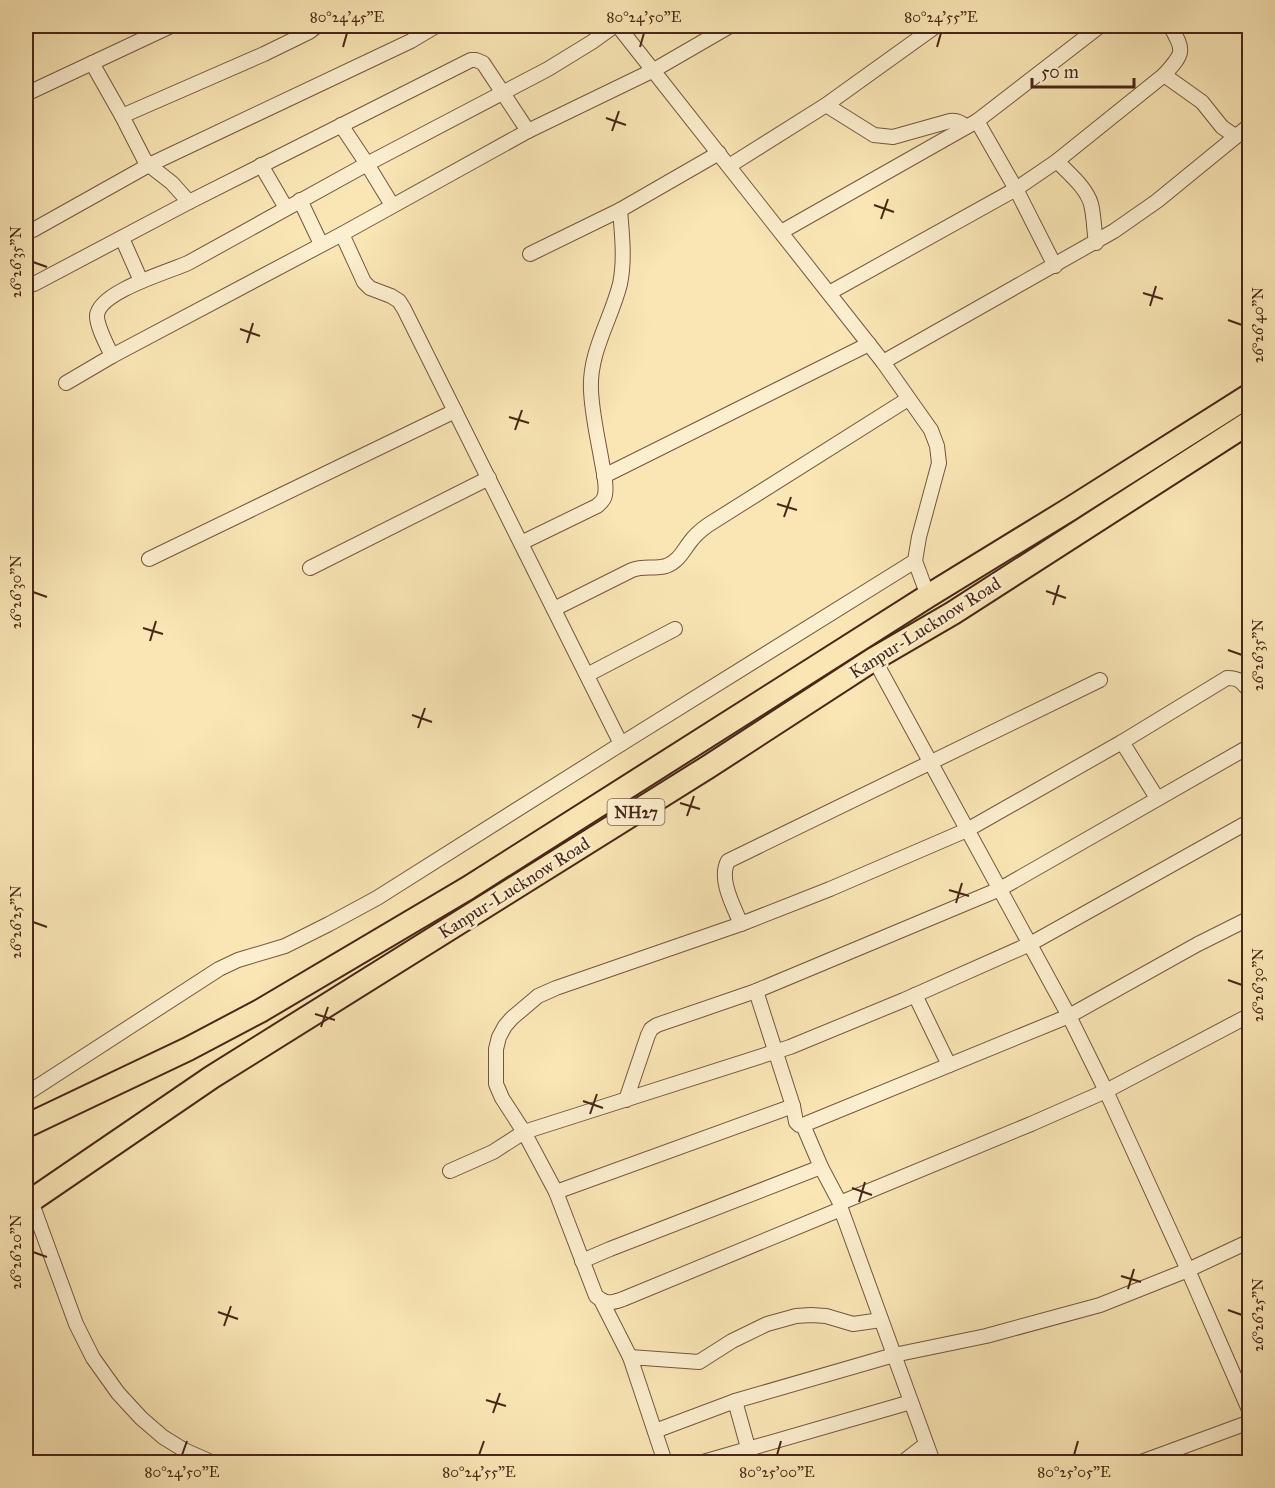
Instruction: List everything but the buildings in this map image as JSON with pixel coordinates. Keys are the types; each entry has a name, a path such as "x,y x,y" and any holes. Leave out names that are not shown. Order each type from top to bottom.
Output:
{"highway":[{"name":"Kanpur-Lucknow Road","path":"28,1124 188,1049 260,1011 468,888 1250,395"},
{"name":"Kanpur-Lucknow Road","path":"28,1202 212,1077 708,767 874,659 953,613 1250,422"},
{"path":"1055,518 1067,539"}],"street":[{"path":"26,94 171,26"},
{"path":"122,116 264,54 317,26"},
{"path":"112,356 98,322 97,313 101,305 109,298 141,281 188,262 548,69 616,26 654,70 830,293 931,430 937,446 939,463 919,537 915,561 928,596"},
{"path":"66,383 528,131 654,70 730,26"},
{"path":"729,166 826,105 936,26"},
{"path":"781,232 972,124 1100,26"},
{"path":"830,293 1016,189 1057,161 1164,75 1176,62 1180,43 1170,26"},
{"path":"26,230 33,230 149,165 411,41 430,27"},
{"path":"34,284 189,201 471,60 483,63 528,131"},
{"path":"92,63 144,159 189,201"},
{"path":"1164,75 1202,102 1222,127 1235,136"},
{"path":"826,105 874,135 883,137 893,137 956,120 972,124 1016,189 1055,266"},
{"path":"341,125 392,205"},
{"path":"883,363 1096,243 1157,201 1250,125"},
{"path":"530,254 620,210 719,153"},
{"path":"1057,161 1079,184 1090,201 1096,243"},
{"path":"261,165 286,208"},
{"path":"300,200 321,244"},
{"path":"521,543 597,506 603,501 605,495 592,403 591,378 595,353 622,274 620,210"},
{"path":"342,234 364,282 370,288 399,301 404,309 621,744"},
{"path":"122,238 141,281"},
{"path":"604,476 869,344"},
{"path":"554,609 639,567 669,565 681,556 695,535 708,525 908,399"},
{"path":"149,559 455,411"},
{"path":"310,568 489,478"},
{"path":"26,1094 219,969 238,960 285,946 376,898 915,561"},
{"path":"587,675 675,628"},
{"path":"874,659 1069,1016 1188,1270 1250,1412"},
{"path":"665,1462 630,1357 602,1302 596,1296 556,1191 496,1084 496,1049 505,1026 538,996 556,987 741,924 830,889 967,830 1122,742 1227,678 1241,681 1250,692"},
{"path":"741,924 729,897 724,875 728,861 1100,680"},
{"path":"1122,742 1157,798"},
{"path":"626,1100 651,1029 657,1025 756,991 1000,890 1250,746"},
{"path":"450,1171 493,1152 524,1131 790,1047 915,995 1030,944 1250,821"},
{"path":"756,991 796,1122 803,1125 1069,1016 1198,944 1250,918"},
{"path":"915,995 950,1065"},
{"path":"602,1302 611,1303 623,1299 1106,1091 1250,1015"},
{"path":"556,1191 792,1106"},
{"path":"803,1125 840,1206 933,1462"},
{"path":"582,1261 822,1167"},
{"path":"28,1202 76,1324 93,1358 118,1393 141,1418 163,1437 184,1450 211,1462"},
{"path":"655,1431 735,1401 894,1355 986,1336 1100,1305 1188,1270 1250,1241"},
{"path":"630,1357 699,1362 732,1341 767,1324 796,1316 826,1316 853,1324 881,1320"},
{"path":"735,1401 750,1456"},
{"path":"703,1462 750,1456 911,1402"},
{"path":"1141,1462 1250,1422"},
{"path":"903,1462 926,1444"}]}
